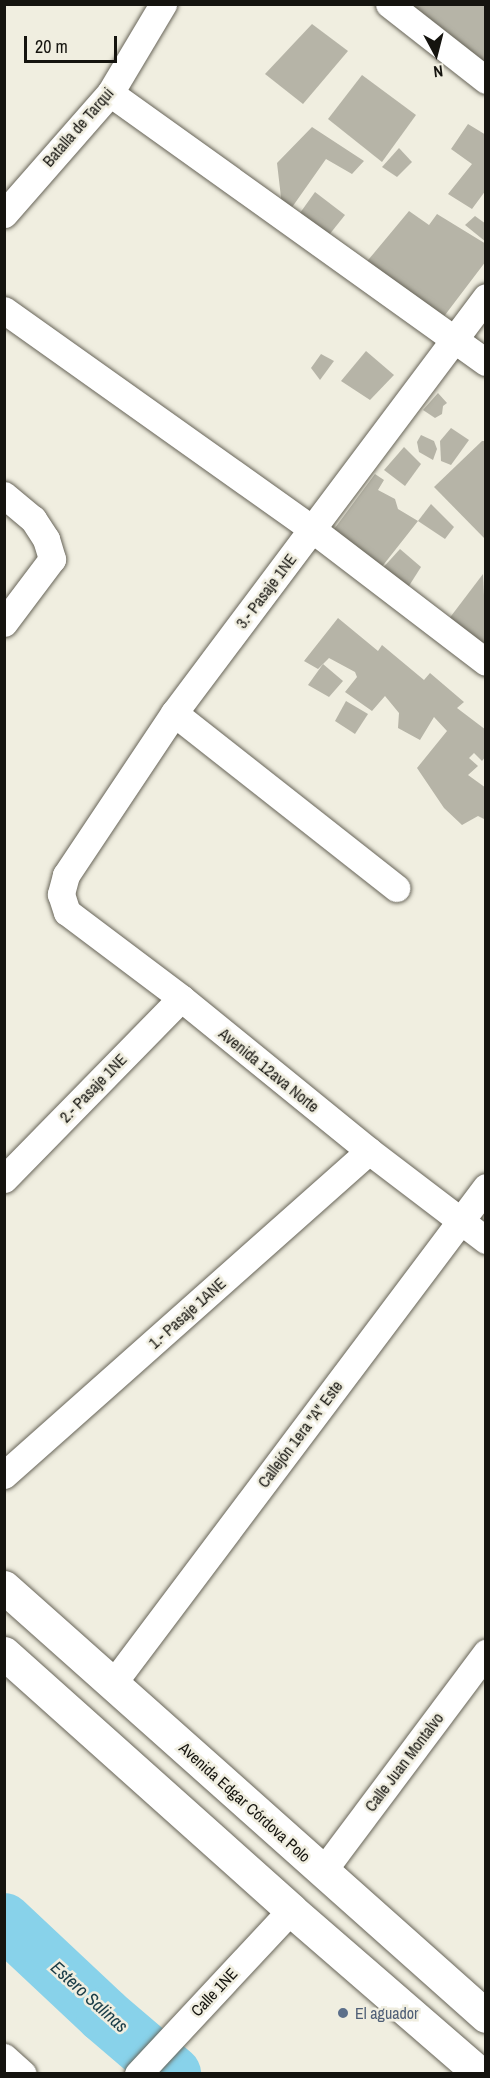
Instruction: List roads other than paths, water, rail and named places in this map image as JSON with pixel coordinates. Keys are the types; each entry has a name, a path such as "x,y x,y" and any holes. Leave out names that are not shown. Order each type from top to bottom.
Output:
{"main road":[{"name":"Avenida Edgar Córdova Polo","path":"4,1587 114,1682 322,1872 486,2016"},
{"path":"4,1653 291,1910 480,2073"}],"street":[{"path":"389,4 486,80"},
{"name":"Batalla de Tarqui","path":"7,204 110,93 151,9"},
{"path":"110,93 486,362"},
{"name":"3.- Pasaje 1NE","path":"61,894 66,875 174,713 456,340 486,297"},
{"path":"4,310 312,529 486,662"},
{"path":"4,495 33,519 46,539 52,559 4,623"},
{"path":"174,713 396,888"},
{"name":"Avenida 12ava Norte","path":"61,894 67,912 181,998 369,1151 486,1240"},
{"name":"2.- Pasaje 1NE","path":"4,1179 181,998"},
{"name":"1.- Pasaje 1ANE","path":"4,1475 369,1151"},
{"name":"Callejón 1era \"A\" Este","path":"114,1682 486,1187"},
{"name":"Calle Juan Montalvo","path":"322,1872 486,1653"},
{"name":"Calle 1NE","path":"138,2073 291,1910"},
{"path":"4,2057 23,2073"}],"waterway":[{"name":"Estero Salinas","path":"4,1921 104,2015 173,2074"}],"place":[{"name":"El aguador","path":"343,2013"}]}
